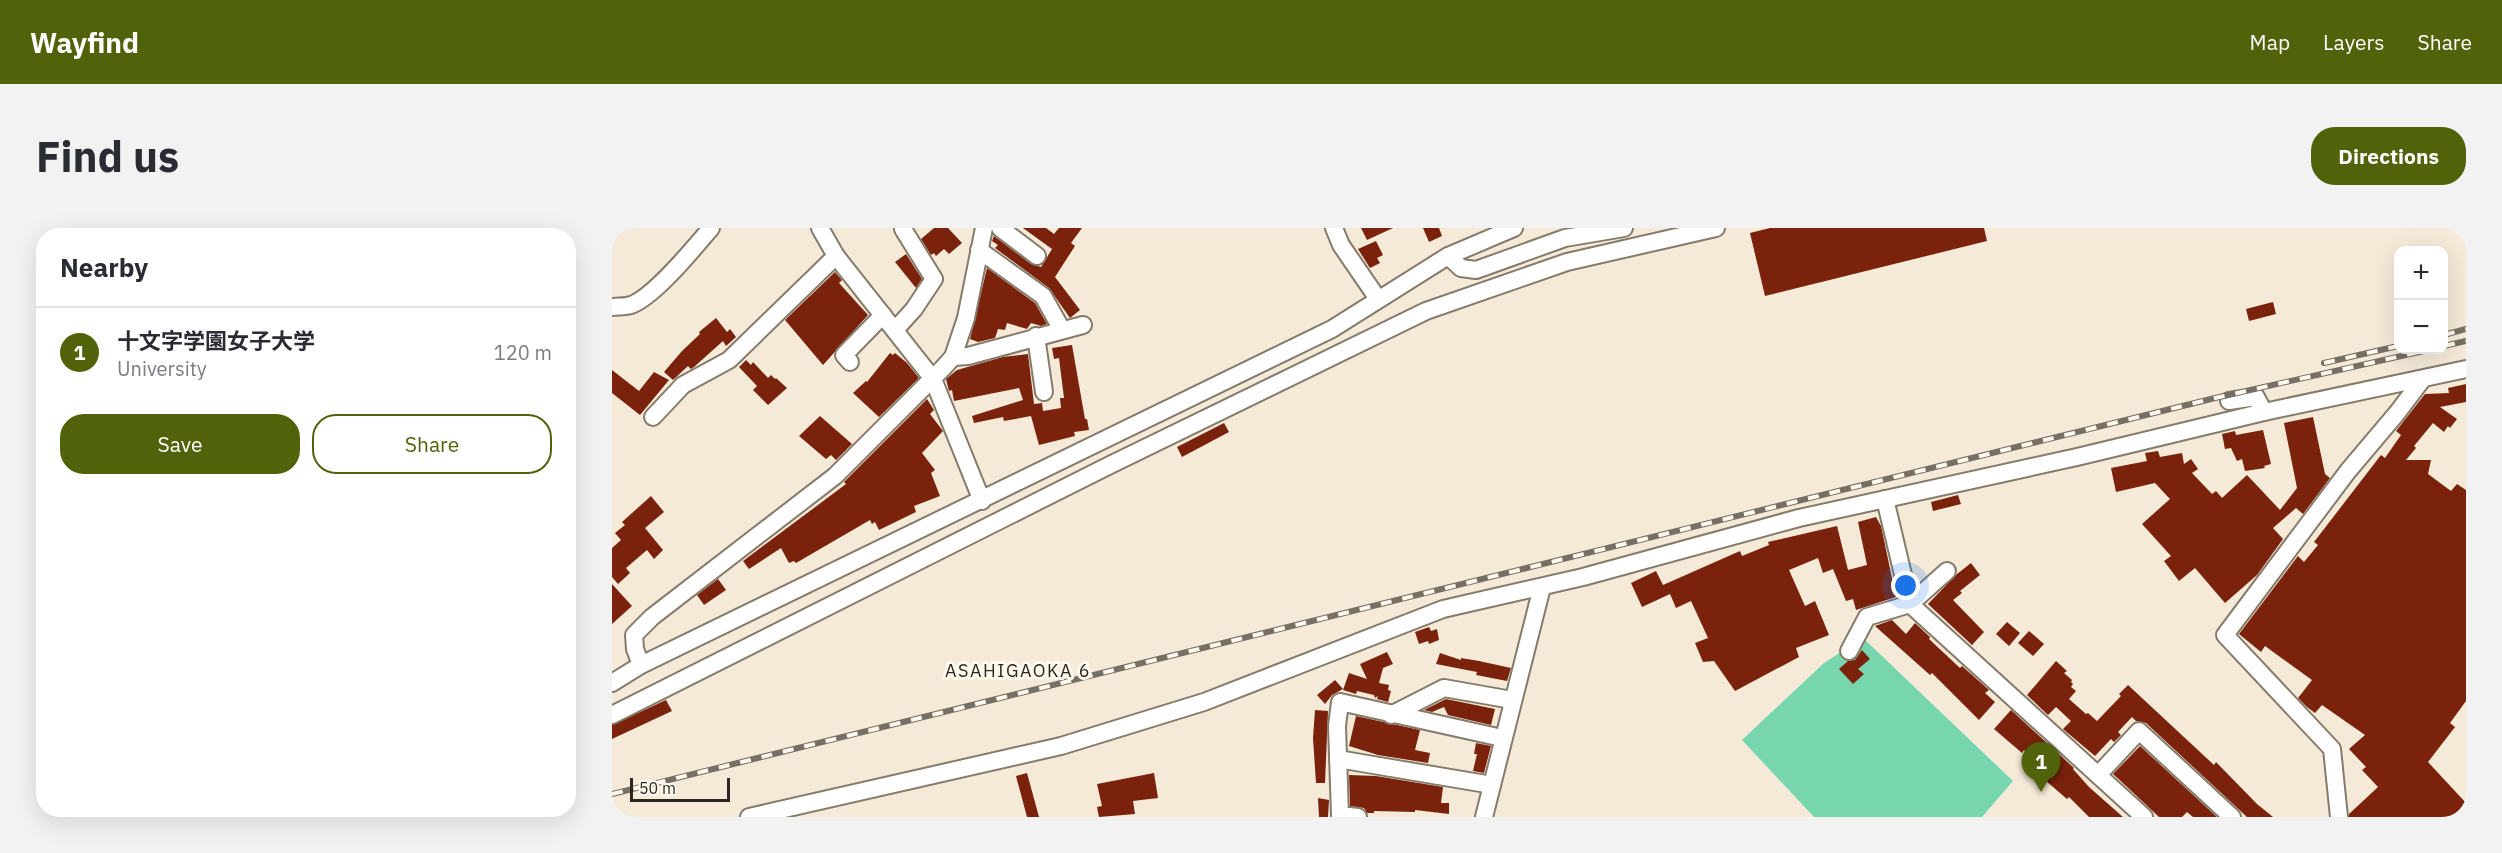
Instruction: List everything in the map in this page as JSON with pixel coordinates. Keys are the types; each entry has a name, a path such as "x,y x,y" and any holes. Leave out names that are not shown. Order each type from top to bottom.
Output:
{"street":[{"path":"612,307 631,305 651,292 711,228"},
{"path":"820,228 836,256 933,379 982,501"},
{"path":"641,664 635,649 634,635 652,617 835,476 953,357 966,318 984,228"},
{"path":"1000,228 1037,256"},
{"path":"1334,228 1341,245 1378,299"},
{"path":"612,683 641,664 982,501 1332,328 1448,256 1514,228"},
{"path":"1448,256 1461,268 1476,270 1565,238 1624,228"},
{"path":"612,715 1110,465 1426,311 1567,262 1716,228"},
{"path":"895,330 914,309 934,279 903,229"},
{"path":"979,250 1043,297 1062,330"},
{"path":"653,417 683,385 729,360 836,256"},
{"path":"850,362 844,355 883,315"},
{"path":"953,357 968,356 1083,325"},
{"path":"1036,336 1045,392"},
{"path":"748,817 1061,746 1204,702 1443,609 1542,588 1799,518 2077,457 2264,412 2466,369"},
{"path":"2339,817 2332,749 2225,635 2348,471 2422,380"},
{"path":"2229,401 2256,397 2264,412"},
{"path":"1885,499 1910,603 2144,817"},
{"path":"1849,651 1867,617 1910,603 1947,571"},
{"path":"1484,817 1502,738 1542,588"},
{"path":"1391,715 1444,688 1512,700"},
{"path":"1358,817 1340,816 1337,726 1340,702 1502,738"},
{"path":"2098,775 2139,731 2232,817"},
{"path":"1338,759 1492,785"}],"green space":[{"path":"1863,638 2013,781 1982,817 1814,817 1742,740 1824,663"}],"building":[{"path":"934,228 948,228 962,243 949,254 944,249 936,256 934,253 931,255 921,239"},
{"path":"1023,228 1046,228 1054,234 1059,228 1082,228 1071,243 1075,246 1055,277 1080,310 1070,318 1049,288 995,248 998,245 992,241 994,236 1031,264 1041,267 1052,249"},
{"path":"1361,228 1393,228 1367,240"},
{"path":"1423,228 1439,228 1442,236 1429,242"},
{"path":"1770,228 1984,228 1987,241 1765,296 1750,233"},
{"path":"1376,241 1383,255 1377,258 1380,263 1370,268 1358,249"},
{"path":"906,254 922,279 916,288 895,262"},
{"path":"987,268 1035,303 1047,324 1041,326 1031,323 1027,329 1007,323 1005,330 998,329 995,338 978,342 970,339"},
{"path":"835,272 842,280 839,283 868,315 823,365 785,320"},
{"path":"2273,302 2276,314 2249,321 2246,309"},
{"path":"716,318 727,332 730,329 736,337 726,346 723,341 694,367 691,369 688,366 673,380 664,372 700,334 699,332"},
{"path":"1072,345 1089,430 1074,432 1075,436 1039,445 1031,416 1004,421 1003,417 974,423 972,416 1023,400 1019,388 954,401 952,390 949,391 946,379 957,370 1003,357 1028,354 1034,404 1042,403 1043,411 1061,408 1060,398 1064,398 1059,358 1054,359 1052,348"},
{"path":"890,353 893,355 895,353 907,363 919,378 879,417 853,393 867,382"},
{"path":"746,360 751,365 753,362 768,378 771,375 787,388 768,405 753,390 757,386 739,367"},
{"path":"612,370 639,391 654,372 669,380 640,415 612,393"},
{"path":"2466,384 2466,402 2440,407 2457,419 2450,428 2448,426 2444,432 2433,423 2406,460 2431,460 2428,474 2451,491 2457,484 2466,490 2466,701 2450,723 2455,727 2428,762 2466,803 2466,817 2349,817 2349,814 2378,787 2362,770 2366,767 2349,749 2365,735 2322,705 2315,713 2307,707 2298,698 2312,680 2265,646 2261,652 2239,634 2298,556 2304,562 2318,545 2314,542 2381,455 2385,458 2401,435 2396,431 2425,394 2449,393 2448,388"},
{"path":"927,399 934,410 930,414 943,431 922,453 935,470 931,473 940,496 914,506 916,512 879,530 875,522 872,524 870,520 796,563 794,561 789,563 781,548 749,569 743,561 846,484 844,482"},
{"path":"820,416 852,444 836,460 831,455 826,459 799,436"},
{"path":"2313,417 2325,474 2330,478 2303,514 2296,508 2273,528 2283,539 2257,575 2225,603 2195,568 2179,581 2164,561 2171,556 2142,524 2170,499 2155,483 2116,492 2111,468 2147,461 2145,453 2158,451 2160,457 2182,453 2184,464 2191,459 2198,469 2192,473 2212,494 2216,491 2222,498 2247,475 2280,510 2297,488 2284,423"},
{"path":"1224,423 1229,432 1182,457 1177,447"},
{"path":"2263,430 2271,464 2264,466 2265,468 2245,471 2242,459 2237,461 2231,448 2225,449 2222,434 2235,431 2236,435"},
{"path":"1958,495 1961,504 1933,511 1931,502"},
{"path":"651,496 664,512 645,528 663,550 654,559 647,550 626,568 630,573 618,584 612,577 612,548 621,540 615,533 625,525 622,522"},
{"path":"1876,517 1881,526 1896,597 1856,610 1853,599 1846,601 1833,569 1823,573 1818,558 1789,570 1805,606 1815,601 1829,635 1796,648 1799,657 1735,691 1714,661 1703,662 1695,643 1708,638 1691,601 1676,608 1670,594 1642,607 1631,583 1656,571 1663,585 1740,551 1742,556 1769,545 1768,542 1837,526 1848,570 1867,565 1858,522"},
{"path":"1971,563 1980,575 1960,591 1962,593 1953,600 1984,632 1972,645 1928,604"},
{"path":"718,579 726,590 704,605 697,595"},
{"path":"612,584 632,606 612,624"},
{"path":"1892,620 1906,634 1915,623 1960,668 1962,666 1989,690 1985,693 1995,702 1979,720 1932,673 1930,675 1875,626"},
{"path":"2007,622 2020,633 2009,646 1996,634"},
{"path":"1429,627 1431,631 1437,629 1439,640 1429,644 1428,641 1419,644 1415,632"},
{"path":"2029,631 2044,644 2033,656 2018,643"},
{"path":"1862,650 1870,659 1858,669 1864,674 1853,684 1839,669 1848,661 1855,660"},
{"path":"1387,652 1393,664 1383,668 1379,683 1389,685 1388,690 1391,691 1388,702 1377,699 1378,696 1375,698 1374,695 1357,691 1356,694 1343,690 1349,673 1367,679 1360,664"},
{"path":"1440,653 1461,660 1461,658 1511,668 1507,681 1436,664"},
{"path":"2056,661 2067,671 2064,673 2072,680 2071,687 2076,691 2069,699 2086,714 2088,713 2097,721 2121,696 2119,694 2128,685 2214,765 2216,762 2273,817 2247,817 2146,723 2136,721 2132,717 2118,732 2121,735 2114,742 2111,739 2095,756 2063,729 2071,721 2056,707 2048,715 2027,695"},
{"path":"1335,680 1343,689 1332,695 1325,704 1317,695"},
{"path":"1446,699 1495,709 1491,725 1448,715 1444,707 1432,712 1424,710"},
{"path":"666,700 672,711 612,739 612,725"},
{"path":"1315,710 1328,711 1325,783 1316,783 1313,738"},
{"path":"2011,710 2123,817 2089,817 2069,797 2067,799 2046,781 2050,777 2024,750 2022,753 1994,729"},
{"path":"1356,716 1420,730 1415,750 1430,753 1428,763 1378,755 1349,746"},
{"path":"1476,743 1491,746 1484,773 1473,771 1477,754 1474,754"},
{"path":"2140,746 2217,817 2193,817 2187,812 2182,817 2159,817 2113,774"},
{"path":"1027,773 1039,817 1027,817 1016,776"},
{"path":"1154,773 1158,798 1133,801 1135,814 1099,817 1097,807 1102,806 1097,784"},
{"path":"1349,775 1376,776 1443,787 1441,803 1449,803 1449,814 1415,810 1415,812 1374,811 1374,813 1367,813 1364,808 1350,806"},
{"path":"1318,798 1329,800 1328,817 1319,817"}],"railway":[{"path":"2448,334 2466,329"},
{"path":"2448,345 2466,341"},
{"path":"2324,363 2394,347"},
{"path":"612,794 2215,398 2410,354"}],"place":[{"name":"十文字学園女子大学","path":"2041,792"}],"district":[{"name":"ASAHIGAOKA 6","path":"1018,670"}]}
